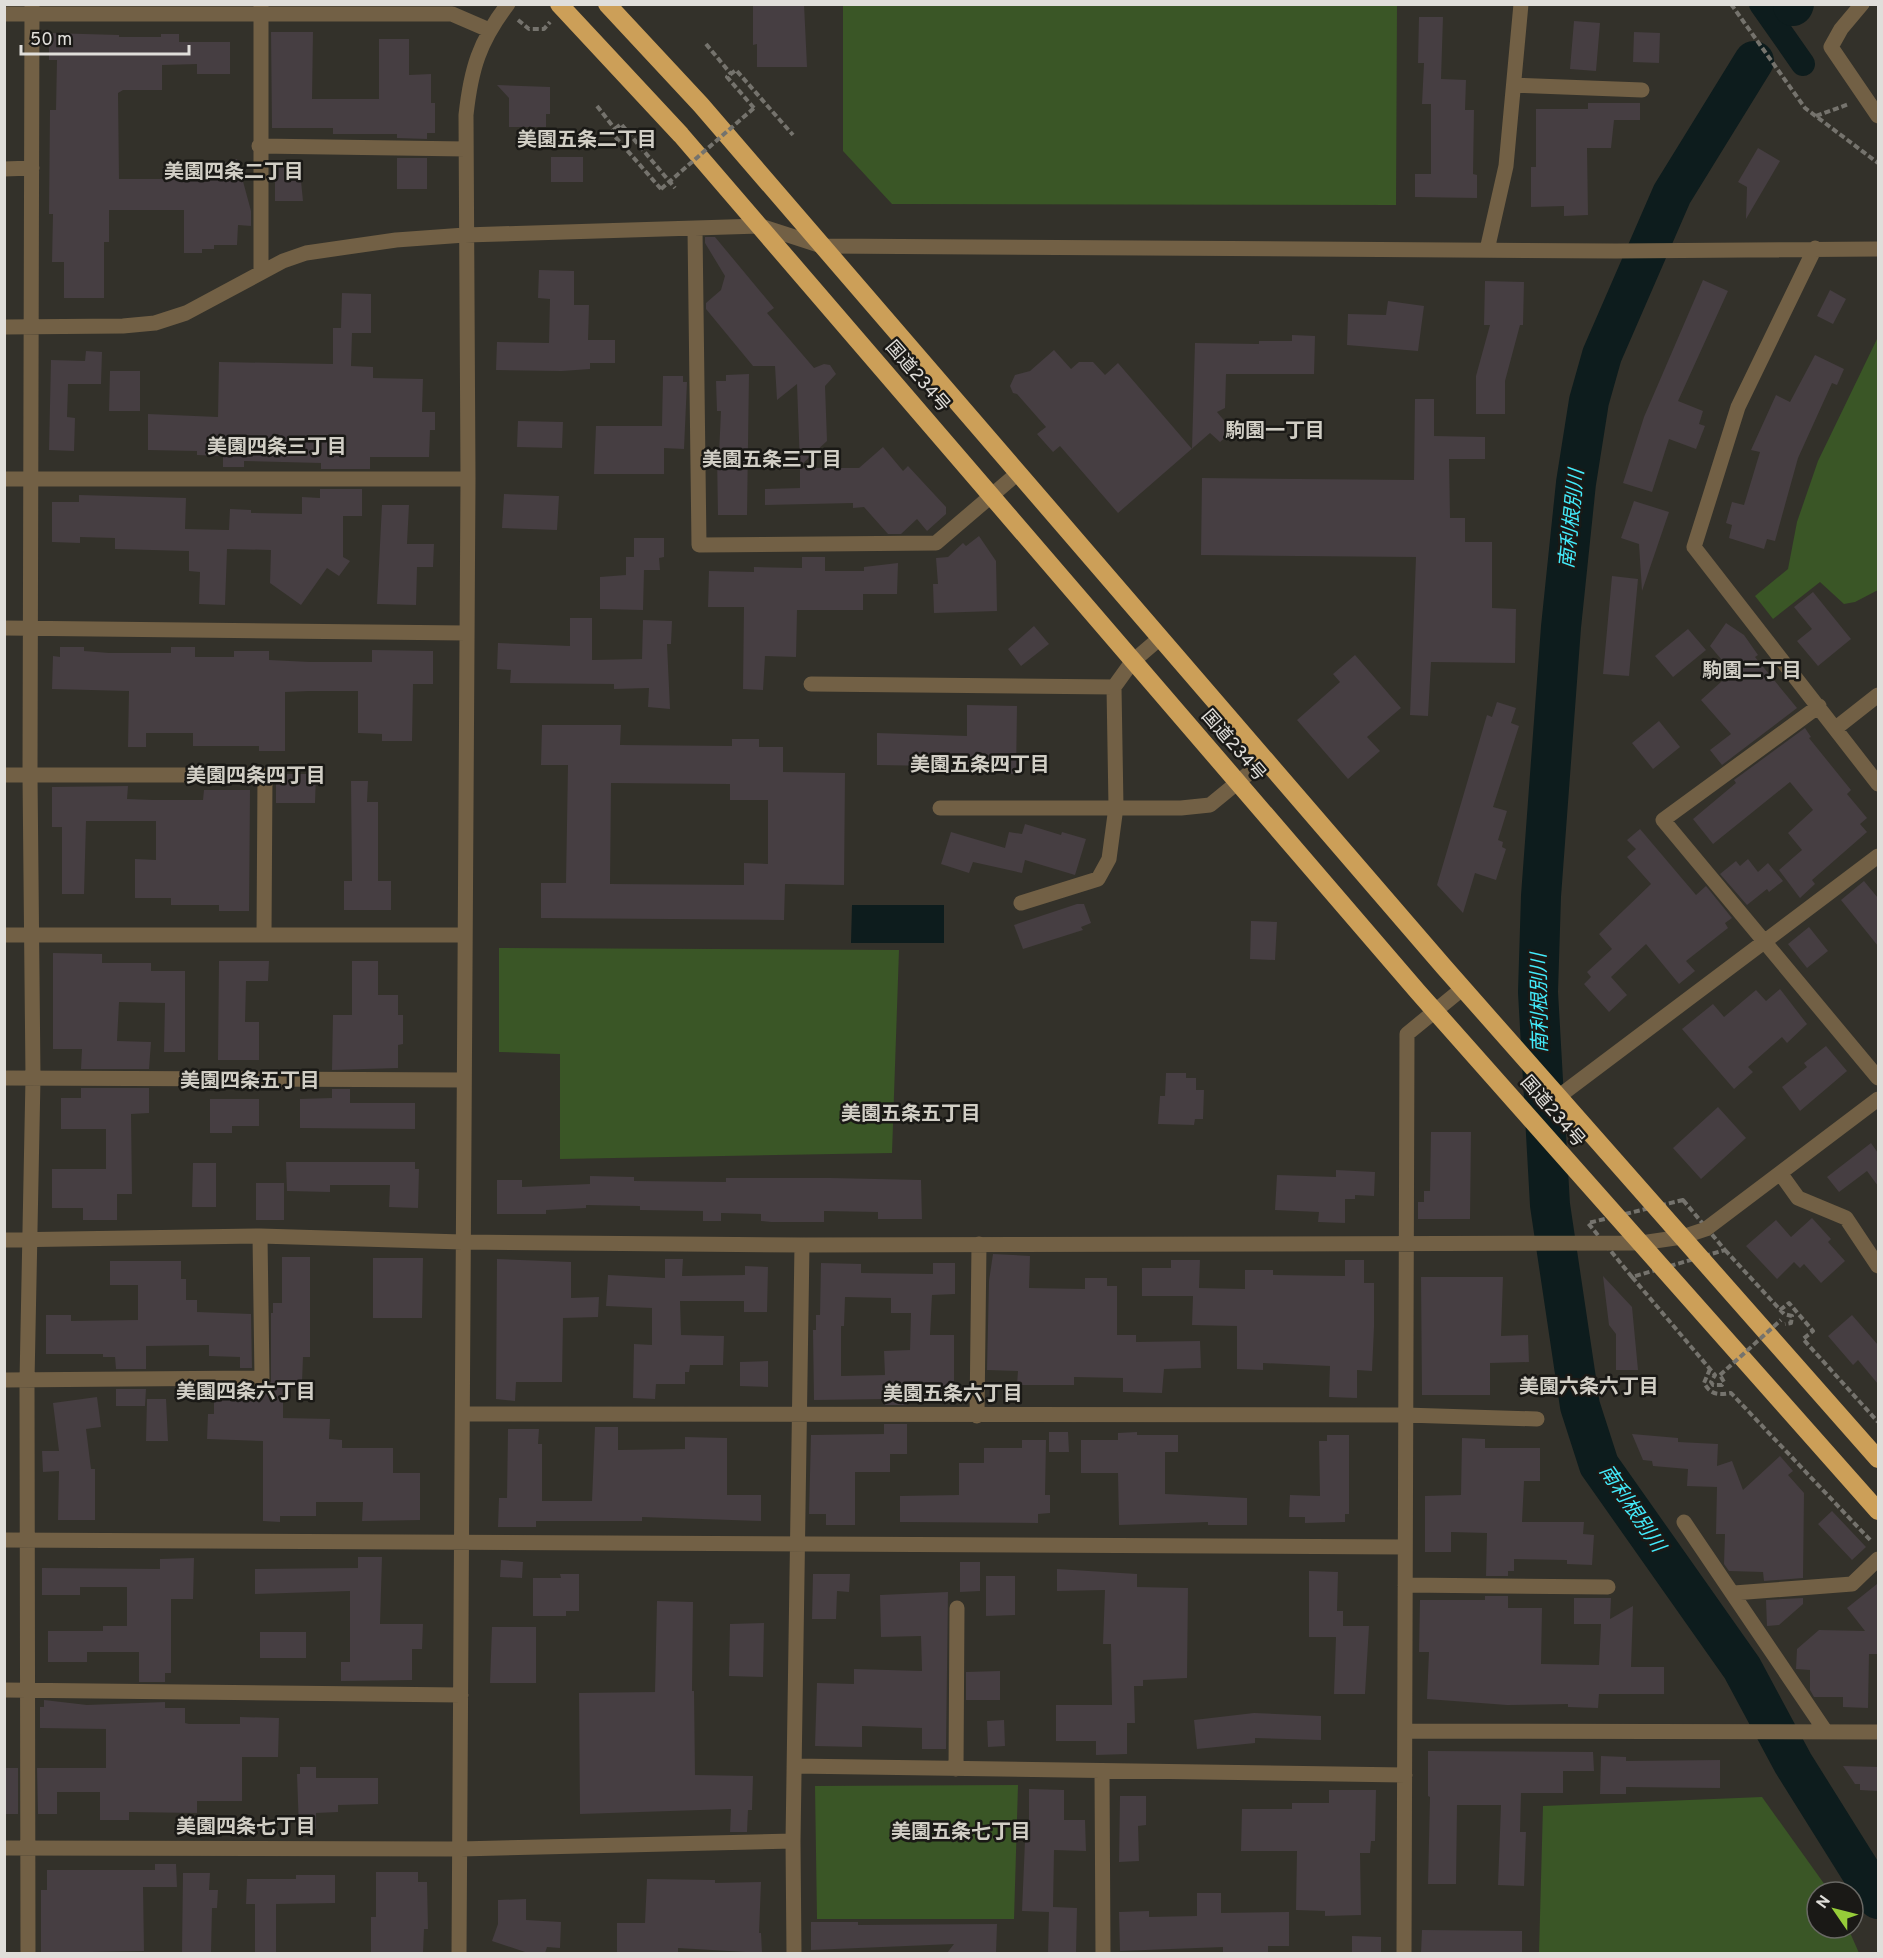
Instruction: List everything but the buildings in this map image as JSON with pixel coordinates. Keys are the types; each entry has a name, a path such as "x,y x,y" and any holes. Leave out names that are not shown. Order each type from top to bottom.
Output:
{"highway":[{"name":"国道234号","path":"607,4 701,105 1462,988 1878,1459"},
{"name":"国道234号","path":"561,6 681,135 1132,662 1435,1011 1878,1511"}],"street":[{"path":"1487,250 1506,166 1521,4"},
{"path":"1862,4 1841,29 1831,47 1872,97 1878,116"},
{"path":"459,1953 468,478 466,115 471,74 477,52 489,30 507,6"},
{"path":"4,14 32,9 261,9 452,14 489,30"},
{"path":"28,1953 27,1381 33,1078 30,775 32,9"},
{"path":"261,9 261,272"},
{"path":"1514,85 1642,90"},
{"path":"260,146 466,148"},
{"path":"4,169 32,168"},
{"path":"4,327 123,326 155,323 186,313 261,272 306,253 396,240 465,236 760,226 822,246 1616,251 1878,249"},
{"path":"695,229 699,545 936,543 1018,473"},
{"path":"1815,248 1738,406 1694,547 1878,784"},
{"path":"4,479 468,478"},
{"path":"4,627 466,633"},
{"path":"1021,903 1098,879 1109,859 1116,807 1114,687 1132,662 1160,638"},
{"path":"812,684 1114,687"},
{"path":"1836,728 1878,695"},
{"path":"1819,706 1663,820 1766,940 1878,1078"},
{"path":"940,808 1181,808 1210,805 1265,760"},
{"path":"4,775 265,775 264,935"},
{"path":"1558,1097 1878,856"},
{"path":"4,935 465,935"},
{"path":"1404,1953 1407,1034 1462,988"},
{"path":"4,1078 464,1080"},
{"path":"4,1240 260,1236 462,1242 802,1245 1641,1243 1682,1237 1706,1229 1878,1099"},
{"path":"1780,1173 1798,1198 1846,1218 1878,1266"},
{"path":"4,1380 262,1378 260,1236"},
{"path":"977,1416 980,1244"},
{"path":"794,1953 793,1842 802,1245"},
{"path":"463,1414 1405,1415 1537,1419"},
{"path":"1684,1522 1734,1593 1819,1733"},
{"path":"4,1540 1405,1547"},
{"path":"1734,1593 1852,1584 1878,1559"},
{"path":"1405,1585 1608,1587"},
{"path":"956,1769 957,1608"},
{"path":"4,1690 461,1695"},
{"path":"1405,1731 1878,1732"},
{"path":"794,1767 1405,1775"},
{"path":"1102,1771 1103,1953"},
{"path":"4,1848 460,1849 793,1842"}],"path":[{"path":"1731,4 1791,92 1815,116 1878,163"},
{"path":"507,6 529,29 544,29 561,6"},
{"path":"705,44 731,74"},
{"path":"675,188 621,124 611,132 661,189 754,108 728,77 736,70 793,135"},
{"path":"1815,116 1872,97"},
{"path":"597,106 615,129"},
{"path":"1632,1277 1715,1375 1711,1382 1713,1385 1722,1386 1723,1378 1720,1375 1781,1320 1787,1325 1793,1320 1792,1316 1780,1310 1725,1250"},
{"path":"1780,1310 1789,1302 1813,1331 1803,1339 1878,1422"},
{"path":"1710,1369 1704,1383 1708,1391 1717,1395 1731,1393 1878,1550"}],"green space":[{"path":"843,5 1397,5 1396,205 892,204 843,151"},
{"path":"1878,337 1878,590 1855,602 1844,604 1820,582 1773,619 1755,596 1788,569 1797,522 1818,461"},
{"path":"499,948 899,950 892,1153 560,1159 560,1054 499,1052"},
{"path":"1018,1785 1014,1919 817,1919 815,1786"},
{"path":"1762,1797 1821,1880 1805,1880 1805,1940 1853,1940 1859,1953 1539,1953 1543,1806"}],"shaded area":[{"path":"852,905 944,905 944,943 851,943"}],"waterway":[{"path":"1761,4 1803,64"},
{"name":"南利根別川","path":"1754,61 1672,194 1602,355 1589,401 1576,483 1561,627 1541,896 1538,992 1550,1205 1580,1406 1599,1465 1742,1668 1793,1763 1878,1899"}],"district":[{"name":"美園五条二丁目","path":"587,141"},
{"name":"美園四条二丁目","path":"234,173"},
{"name":"駒園一丁目","path":"1275,432"},
{"name":"美園四条三丁目","path":"277,448"},
{"name":"美園五条三丁目","path":"772,461"},
{"name":"駒園二丁目","path":"1752,672"},
{"name":"美園五条四丁目","path":"980,766"},
{"name":"美園四条四丁目","path":"256,777"},
{"name":"美園四条五丁目","path":"250,1082"},
{"name":"美園五条五丁目","path":"911,1115"},
{"name":"美園六条六丁目","path":"1589,1388"},
{"name":"美園四条六丁目","path":"246,1393"},
{"name":"美園五条六丁目","path":"953,1395"},
{"name":"美園四条七丁目","path":"246,1828"},
{"name":"美園五条七丁目","path":"961,1833"}]}
